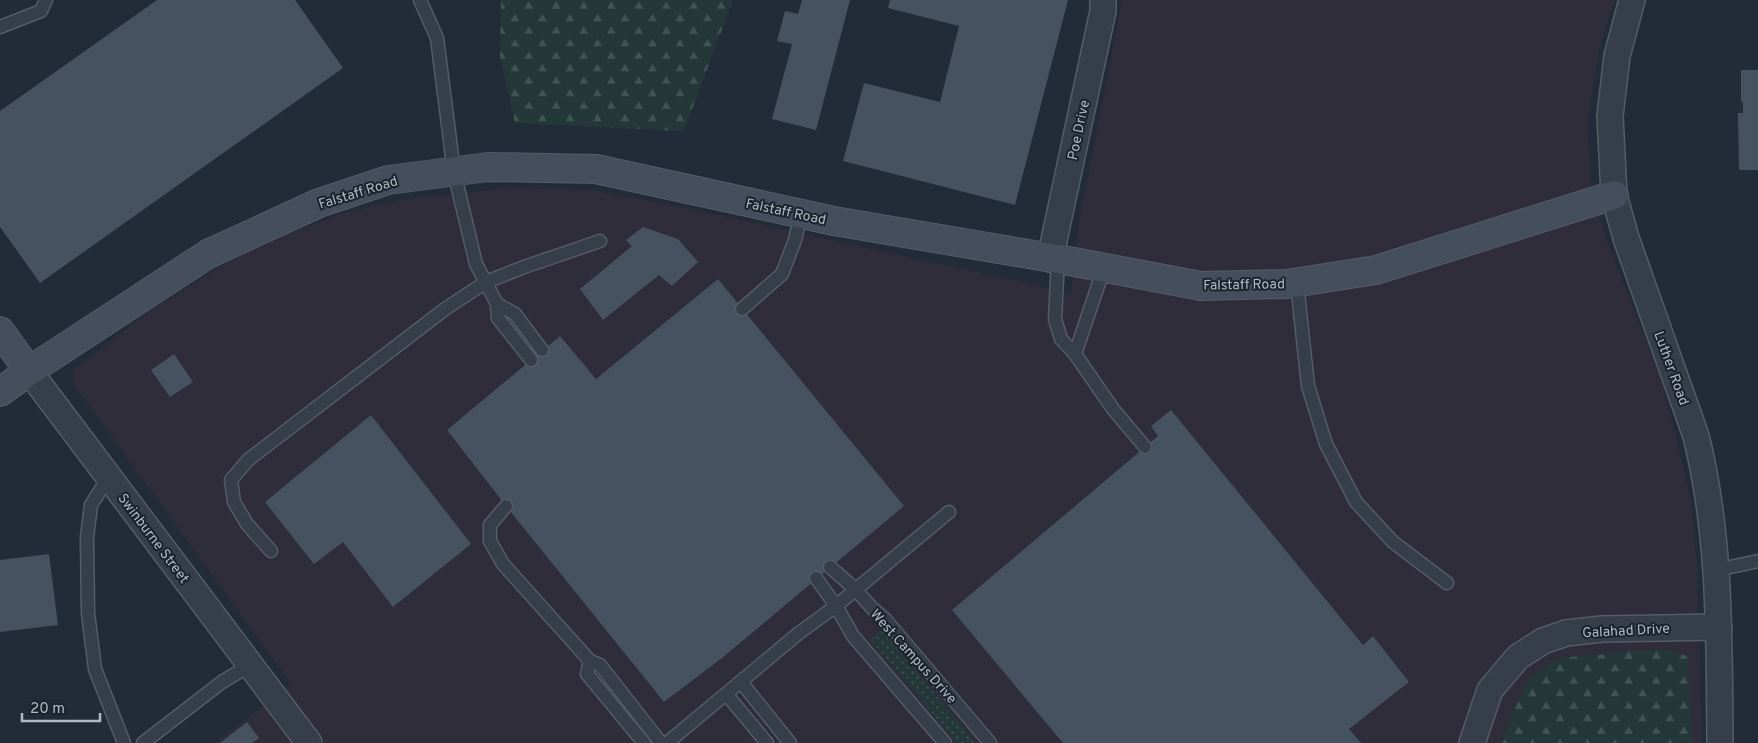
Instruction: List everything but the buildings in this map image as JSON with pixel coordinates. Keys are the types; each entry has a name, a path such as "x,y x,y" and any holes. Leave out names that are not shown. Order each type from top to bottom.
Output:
{"street":[{"name":"Poe Drive","path":"1054,259 1103,11 1103,0"},
{"name":"Luther Road","path":"1632,0 1617,56 1610,116 1614,195 1626,238 1696,436 1705,476 1716,570 1719,627 1720,743"},
{"name":"Falstaff Road","path":"0,392 208,254 319,203 388,180 488,167 596,169 834,221 1201,286 1298,283 1376,270 1614,195"},
{"name":"Swinburne Street","path":"0,331 108,478 309,743"},
{"name":"Galahad Drive","path":"1472,743 1490,690 1518,657 1543,641 1566,633 1602,629 1719,627"}],"lane":[{"path":"0,27 40,11 46,0"},
{"path":"420,0 437,38 454,172 476,264 497,304 498,318 530,360"},
{"path":"742,309 782,274 795,240 801,214"},
{"path":"272,551 247,524 234,502 231,480 248,460 445,309 486,282 600,241"},
{"path":"1054,259 1055,319 1061,338 1075,354 1113,408 1145,447"},
{"path":"1075,354 1104,268"},
{"path":"1298,283 1308,386 1326,444 1356,502 1393,542 1447,583"},
{"path":"497,304 514,314 542,350"},
{"path":"108,478 92,505 87,536 88,613 95,669 124,743"},
{"path":"506,506 490,525 490,542 504,564 590,661 600,665 661,743"},
{"path":"675,741 799,633 836,606 949,512"},
{"path":"1716,570 1758,561"},
{"name":"West Campus Drive","path":"830,567 855,589 885,620 990,743"},
{"path":"816,578 836,606 853,636 945,743"},
{"path":"590,661 587,674 644,743"},
{"path":"142,743 222,682 250,666"},
{"path":"741,682 790,743"},
{"path":"727,695 767,743"}],"shaded area":[{"path":"1122,0 1615,0 1601,42 1588,117 1590,182 1606,238 1663,384 1691,498 1697,566 1702,743 215,743 291,684 75,386 73,379 74,369 155,307 219,267 270,241 340,214 411,198 512,188 592,190 695,210 1071,293 1079,222"}],"green space":[{"path":"501,0 733,0 684,131 515,123 500,56"},
{"path":"882,630 976,743 957,743 870,639"},
{"path":"1662,649 1687,656 1693,743 1502,743 1511,716 1530,678 1558,658"}]}
